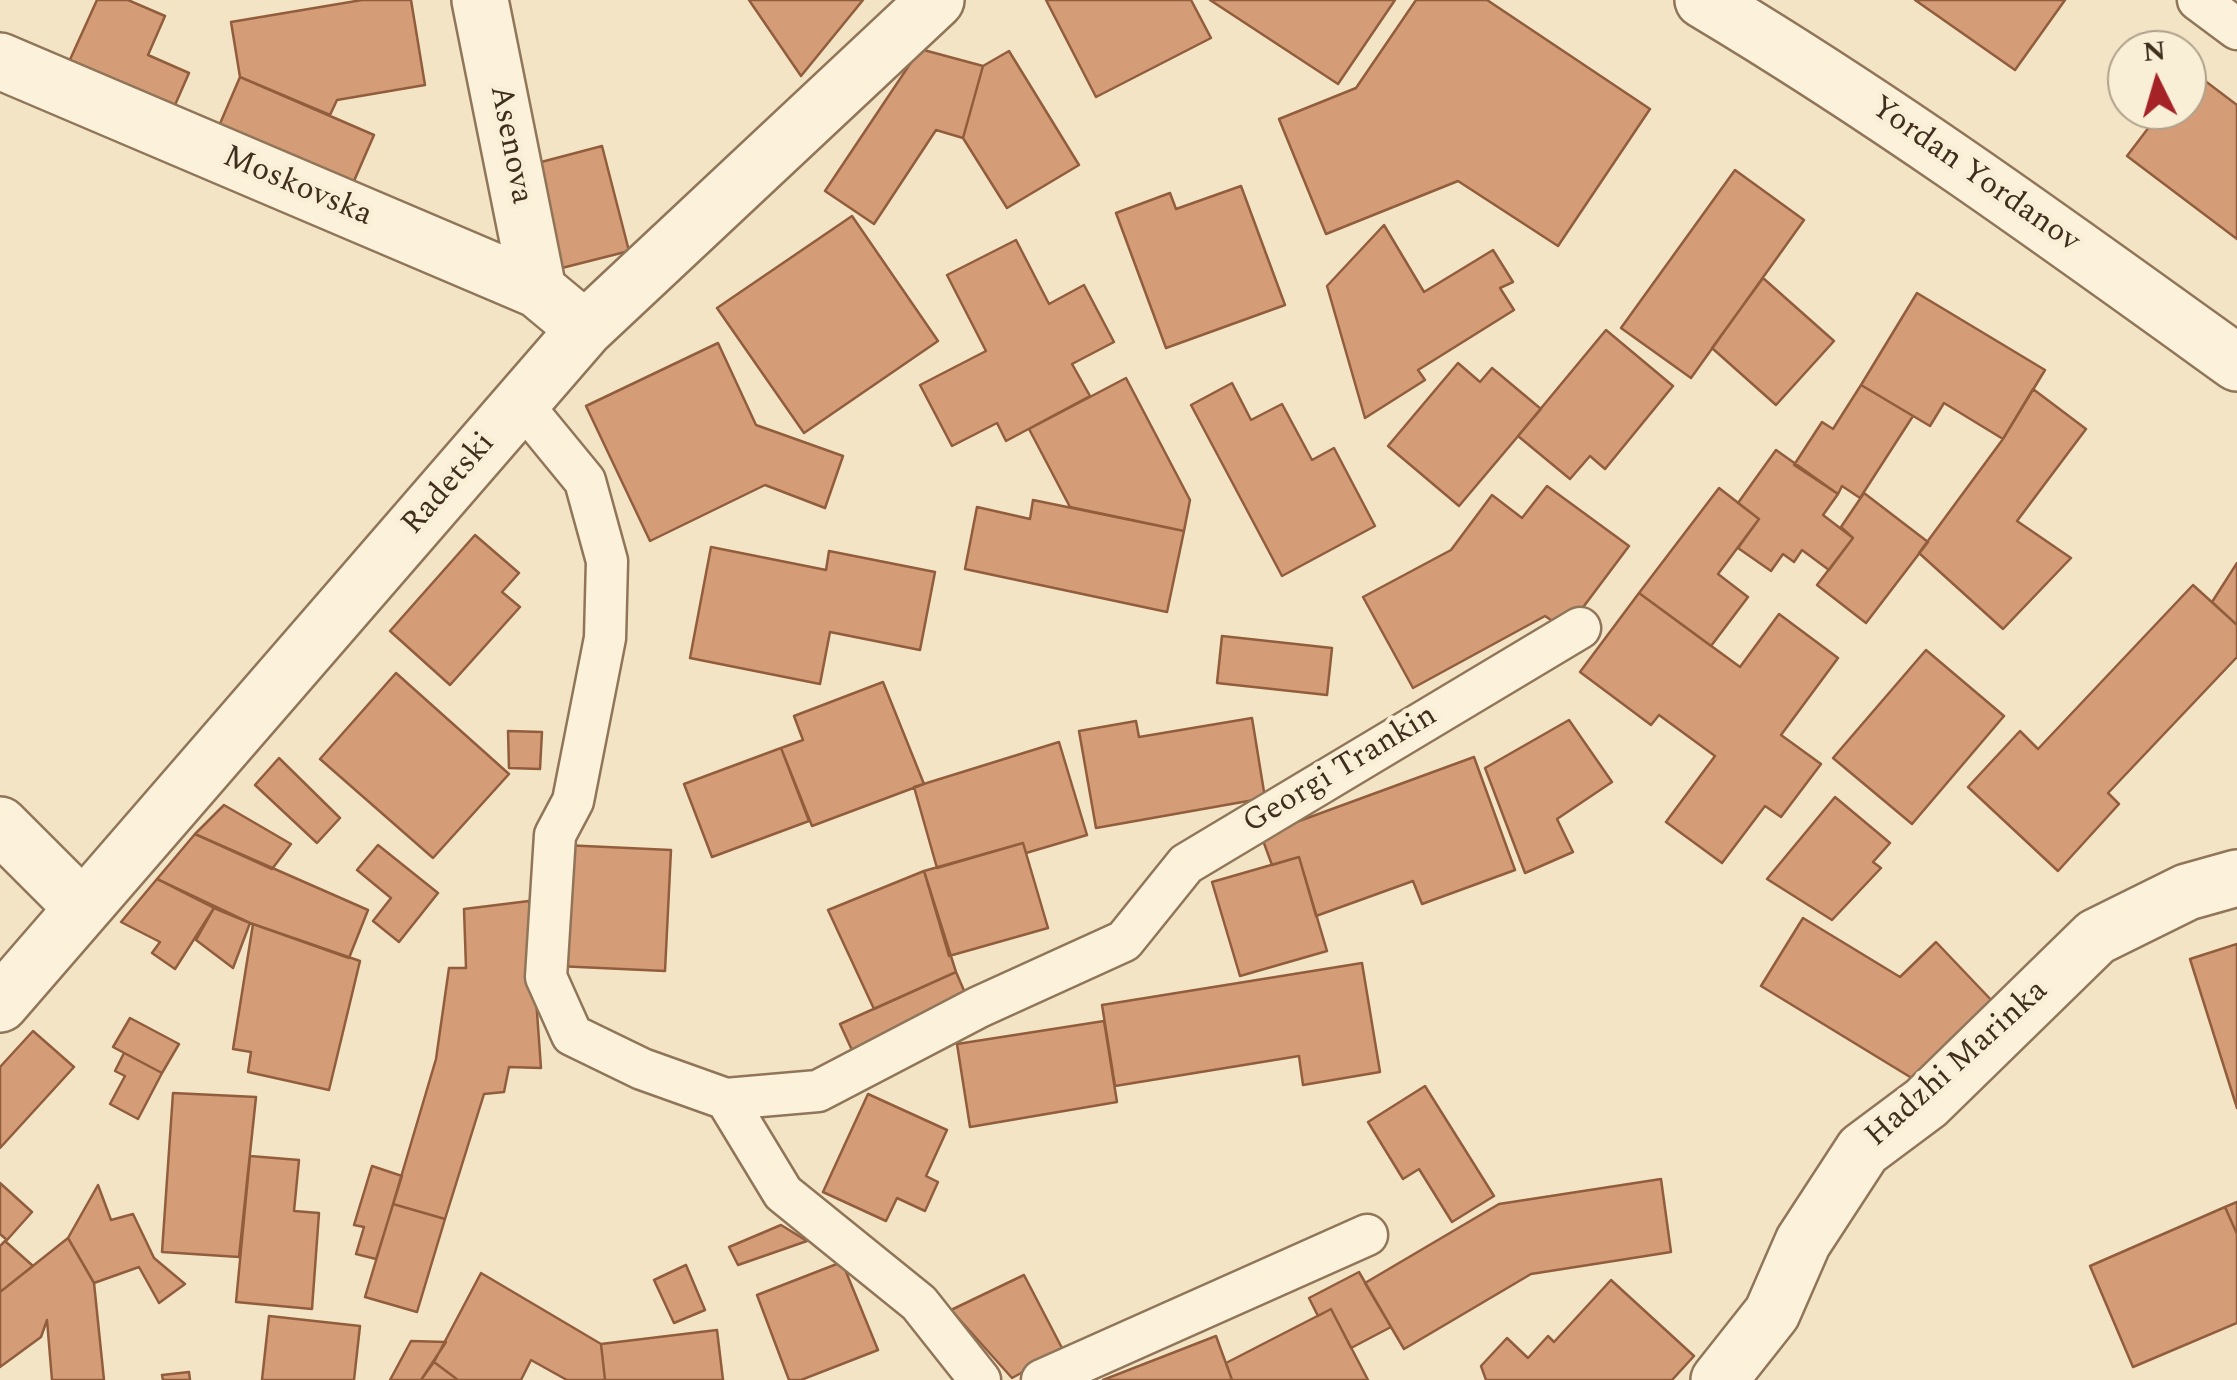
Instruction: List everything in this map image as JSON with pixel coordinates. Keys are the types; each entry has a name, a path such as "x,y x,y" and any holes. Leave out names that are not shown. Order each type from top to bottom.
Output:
{"street":[{"name":"Asenova","path":"480,0 538,290"},
{"name":"Radetski","path":"0,1004 585,329 936,0"},
{"name":"Yordan Yordanov","path":"1704,0 1810,64 1985,181 2237,363"},
{"name":"Moskovska","path":"0,61 538,290 585,329"},
{"path":"0,825 84,908"},
{"name":"Hadzhi Marinka","path":"1718,1380 1772,1313 1803,1242 1863,1150 1926,1104 2096,938 2187,892 2237,878"}],"lane":[{"path":"2198,0 2237,29"},
{"path":"520,403 585,481 607,561 604,638 598,674 573,801 555,835 546,976 572,1035 642,1069 726,1099 783,1193 919,1303 980,1380"},
{"name":"Georgi Trankin","path":"726,1099 818,1091 979,1007 1124,941 1186,864 1580,628"},
{"path":"1042,1380 1367,1235"}],"building":[{"path":"97,0 128,0 165,16 148,55 189,73 168,121 63,75"},
{"path":"362,0 411,0 425,85 337,100 330,115 240,77 231,22"},
{"path":"749,0 863,0 801,76"},
{"path":"1046,0 1191,0 1211,38 1096,97"},
{"path":"1210,0 1395,0 1338,84"},
{"path":"1416,0 1487,0 1650,109 1558,246 1458,181 1326,234 1279,119 1356,88"},
{"path":"1915,0 2065,0 2015,70"},
{"path":"920,49 983,66 963,138 936,130 874,224 825,191"},
{"path":"1009,51 1079,165 1007,208 963,138 983,66"},
{"path":"240,77 374,135 347,197 213,140"},
{"path":"2207,82 2237,105 2237,239 2127,156 2147,130 2207,130"},
{"path":"602,146 629,251 554,270 526,166"},
{"path":"1735,170 1804,220 1691,378 1621,328"},
{"path":"1241,186 1285,305 1166,348 1116,213 1170,193 1176,209"},
{"path":"852,216 938,341 804,433 717,308"},
{"path":"1384,225 1424,292 1493,250 1513,282 1500,288 1514,310 1418,370 1425,380 1365,418 1327,286"},
{"path":"1016,240 1049,304 1084,285 1114,342 1072,364 1090,396 1006,441 997,423 952,446 920,385 986,351 947,275"},
{"path":"1763,278 1834,341 1776,405 1712,348"},
{"path":"1917,293 2045,370 2003,439 1944,403 1930,426 1861,385"},
{"path":"1606,330 1673,386 1605,469 1590,456 1570,479 1518,436"},
{"path":"718,343 756,425 843,456 825,508 765,485 650,541 586,406"},
{"path":"1458,363 1480,382 1492,368 1541,409 1459,506 1388,446"},
{"path":"1126,378 1190,500 1184,531 1070,507 1029,429"},
{"path":"1232,383 1251,420 1282,404 1312,460 1334,448 1375,526 1282,576 1191,405"},
{"path":"1861,385 1913,416 1860,498 1842,486 1838,494 1794,465 1822,422 1833,429"},
{"path":"2033,389 2086,429 2017,521 2071,558 2003,629 1919,553 2003,439"},
{"path":"1776,450 1838,494 1823,515 1853,538 1829,570 1802,550 1794,562 1783,554 1771,571 1738,548 1759,519 1738,503"},
{"path":"1547,486 1629,546 1566,630 1545,616 1413,688 1363,597 1451,550 1492,495 1522,518"},
{"path":"1719,488 1759,519 1718,574 1748,597 1711,646 1639,593"},
{"path":"1864,493 1928,542 1866,623 1817,585 1853,538 1841,527"},
{"path":"1033,500 1184,531 1167,612 965,569 977,507 1030,519"},
{"path":"475,535 519,573 502,592 520,607 450,685 390,631"},
{"path":"711,547 826,570 829,551 935,572 920,650 830,632 820,684 690,658"},
{"path":"2237,563 2237,625 2212,602"},
{"path":"2193,585 2237,625 2237,657 2108,793 2119,804 2058,871 1968,787 2020,731 2038,749"},
{"path":"1639,593 1740,667 1779,614 1838,658 1781,735 1821,764 1781,817 1765,806 1722,863 1666,822 1715,756 1659,715 1651,725 1580,672"},
{"path":"1222,636 1332,648 1327,695 1217,683"},
{"path":"1926,650 2004,716 1912,824 1833,758"},
{"path":"396,673 509,774 433,858 320,759"},
{"path":"883,682 924,784 812,826 781,748 803,740 794,716"},
{"path":"1252,718 1265,798 1096,828 1079,731 1136,721 1139,737"},
{"path":"1569,720 1612,782 1557,819 1573,852 1525,873 1485,768"},
{"path":"508,731 542,732 540,769 509,768"},
{"path":"1059,742 1087,835 1026,853 1023,843 937,868 914,787"},
{"path":"781,748 809,821 712,857 684,784"},
{"path":"1474,757 1515,870 1422,904 1413,881 1316,916 1299,857 1272,865 1261,835"},
{"path":"279,758 340,818 317,843 255,785"},
{"path":"1835,797 1890,843 1873,862 1881,868 1832,920 1767,879"},
{"path":"224,805 291,844 272,869 195,834"},
{"path":"195,834 368,910 349,958 250,923 157,879"},
{"path":"1023,843 1048,928 949,956 924,871"},
{"path":"378,845 438,893 399,942 373,921 391,898 357,870"},
{"path":"563,845 671,850 665,971 557,966"},
{"path":"1299,857 1327,951 1240,976 1212,882"},
{"path":"924,871 956,972 874,1009 828,910"},
{"path":"157,879 214,908 175,969 152,953 160,942 121,922"},
{"path":"529,901 541,1068 509,1067 504,1092 484,1094 445,1219 393,1204 436,1059 449,968 466,968 464,909"},
{"path":"214,908 250,923 233,968 196,940"},
{"path":"1803,918 1900,977 1936,942 1995,1004 1915,1080 1761,986"},
{"path":"253,924 360,961 329,1090 248,1072 251,1052 233,1049"},
{"path":"2237,944 2237,1108 2190,959"},
{"path":"1362,963 1380,1072 1303,1085 1299,1056 1115,1086 1102,1005"},
{"path":"956,972 972,1009 857,1061 840,1024"},
{"path":"130,1018 179,1044 162,1073 113,1047"},
{"path":"1104,1021 1117,1102 970,1127 957,1044"},
{"path":"33,1031 74,1067 0,1148 0,1067"},
{"path":"124,1053 162,1073 138,1119 110,1104 125,1076 115,1071"},
{"path":"1425,1086 1494,1196 1452,1222 1419,1169 1403,1179 1368,1122"},
{"path":"173,1093 256,1097 239,1257 162,1252"},
{"path":"868,1094 947,1130 926,1176 938,1182 925,1211 897,1198 886,1221 823,1192"},
{"path":"250,1156 299,1160 294,1211 319,1213 312,1309 236,1302"},
{"path":"372,1166 402,1176 376,1259 356,1254 364,1227 354,1225"},
{"path":"1661,1179 1671,1252 1531,1274 1404,1349 1365,1283 1499,1204"},
{"path":"0,1183 32,1212 7,1240 0,1234"},
{"path":"98,1185 111,1220 133,1214 154,1258 185,1284 159,1303 139,1267 94,1283 68,1238"},
{"path":"2237,1202 2237,1234 2225,1207"},
{"path":"393,1204 445,1219 417,1312 365,1297"},
{"path":"2225,1207 2237,1234 2237,1323 2133,1367 2090,1266"},
{"path":"781,1225 807,1241 738,1265 729,1247"},
{"path":"68,1238 94,1283 104,1380 52,1380 47,1320 41,1337 0,1367 0,1292"},
{"path":"5,1241 33,1266 0,1292 0,1246"},
{"path":"842,1262 878,1350 801,1380 789,1380 757,1295"},
{"path":"686,1265 705,1310 674,1323 654,1280"},
{"path":"1359,1272 1391,1327 1351,1348 1331,1309 1318,1316 1309,1298"},
{"path":"481,1273 601,1344 605,1380 567,1380 531,1360 521,1380 458,1380 434,1362"},
{"path":"1024,1275 1063,1350 1012,1378 951,1310"},
{"path":"1611,1280 1694,1356 1672,1380 1486,1380 1481,1366 1507,1338 1528,1358 1548,1336 1554,1342"},
{"path":"1331,1309 1368,1380 1232,1380 1226,1363"},
{"path":"269,1316 360,1326 354,1380 262,1380"},
{"path":"717,1330 723,1380 605,1380 601,1344"},
{"path":"1216,1336 1232,1380 1103,1380"},
{"path":"411,1341 446,1342 421,1380 390,1380"},
{"path":"434,1362 458,1380 421,1380"},
{"path":"189,1372 190,1380 163,1380 162,1375"}]}
